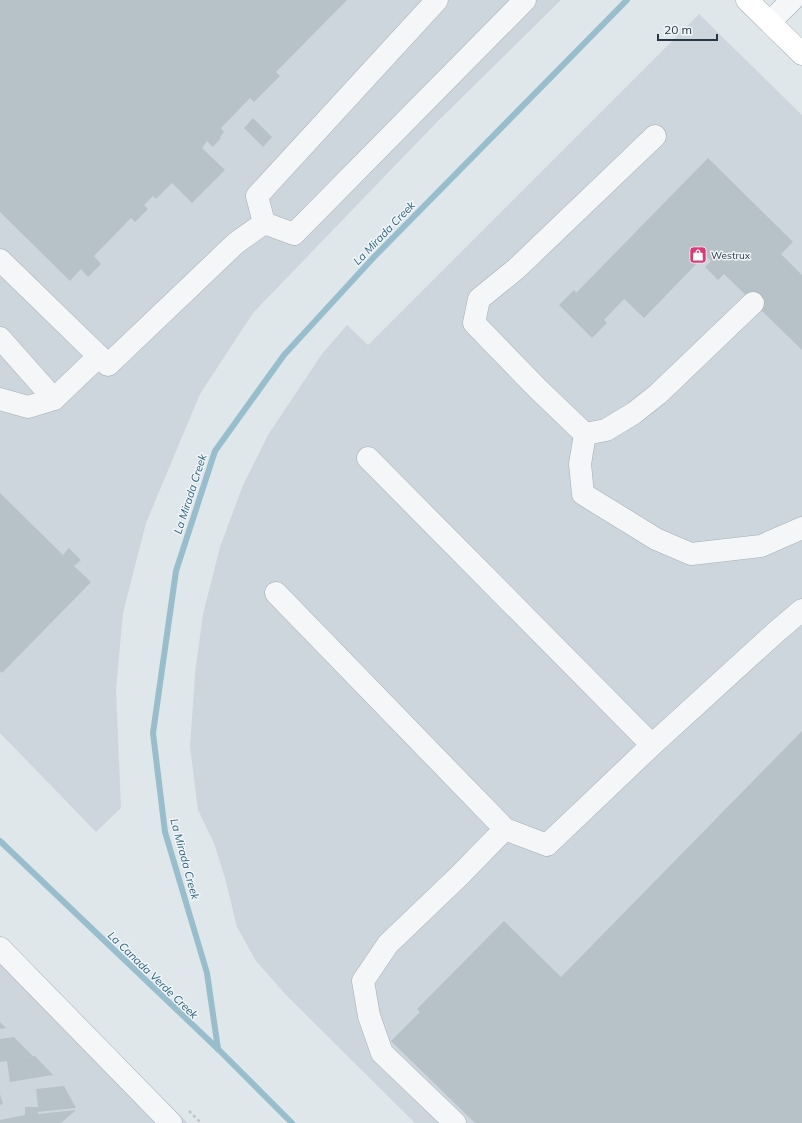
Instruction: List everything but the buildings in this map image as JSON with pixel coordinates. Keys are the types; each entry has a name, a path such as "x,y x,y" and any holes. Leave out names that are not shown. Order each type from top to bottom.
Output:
{"main road":[{"path":"747,0 802,54"}],"lane":[{"path":"264,223 257,196 437,0"},
{"path":"264,223 294,234 525,0"},
{"path":"770,22 792,0"},
{"path":"585,434 537,388 474,323 479,299 516,269 655,136"},
{"path":"0,260 108,365 236,243 264,223"},
{"path":"585,434 606,430 634,413 658,394 753,303"},
{"path":"0,338 54,399"},
{"path":"0,399 28,407 54,399 99,356"},
{"path":"585,434 580,464 583,494 656,539 691,554 760,546 802,528"},
{"path":"368,458 652,745"},
{"path":"276,593 505,829 547,845 652,745 802,610"},
{"path":"455,1123 382,1053 369,1016 363,981 388,944 459,876 505,829"},
{"path":"0,948 171,1123"}],"shaded area":[{"path":"0,0 561,0 436,123 253,313 200,394 146,523 123,613 116,689 121,808 96,832 0,733"},
{"path":"699,14 802,115 802,1123 415,1123 287,996 256,961 237,927 225,878 214,843 198,810 190,747 195,673 203,614 220,547 243,485 268,435 322,354 347,325 368,345"},
{"path":"0,935 188,1123 0,1123"}],"waterway":[{"name":"La Mirada Creek","path":"218,1049 207,973 165,832 153,733 176,571 215,451 284,355 374,257 627,0"},
{"name":"La Canada Verde Creek","path":"0,841 218,1049 292,1123"}],"place":[{"name":"Westrux","path":"698,255"}]}
